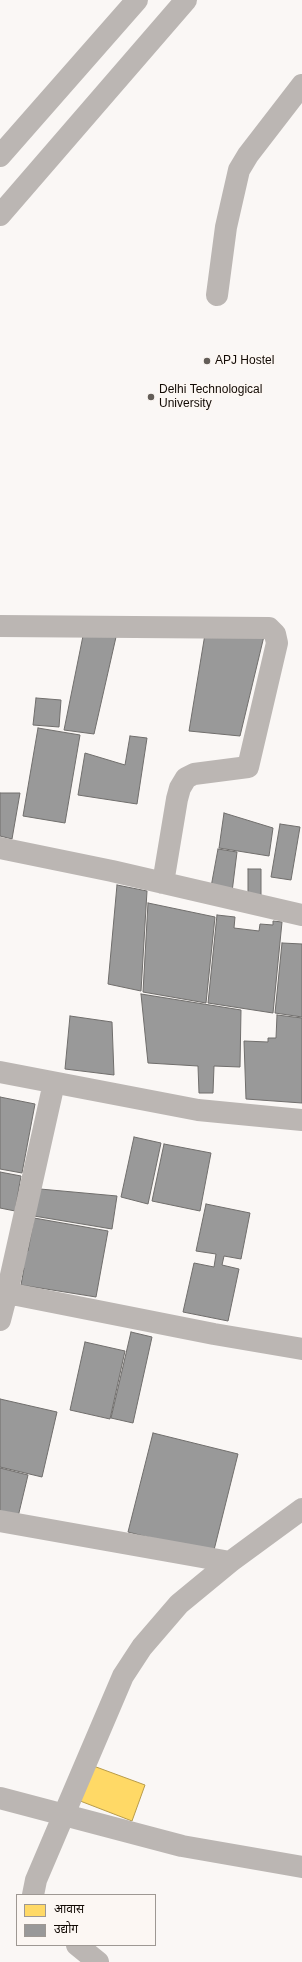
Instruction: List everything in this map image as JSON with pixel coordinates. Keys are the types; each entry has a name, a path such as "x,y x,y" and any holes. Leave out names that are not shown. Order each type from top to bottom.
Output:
{"street":[{"path":"0,156 137,0"},
{"path":"0,215 186,0"},
{"path":"217,295 226,227 239,170 248,155 302,85"},
{"path":"0,626 269,628 275,634 277,643 248,767 194,774 186,778 180,788 177,799 163,883"},
{"path":"0,850 163,883 302,915"},
{"path":"0,1072 198,1110 302,1120"},
{"path":"0,1320 4,1292 54,1083"},
{"path":"4,1292 302,1350"},
{"path":"33,1894 36,1880 123,1676 142,1647 180,1604 230,1562 302,1509"},
{"path":"0,1521 230,1562"},
{"path":"0,1798 182,1846 302,1867"},
{"path":"78,1946 98,1962"}],"building: आवास":[{"path":"88,1764 145,1785 132,1821 75,1799"}],"building: उद्योग":[{"path":"84,631 116,637 94,734 64,730"},
{"path":"205,634 264,636 240,736 189,731"},
{"path":"36,698 61,700 59,727 33,725"},
{"path":"38,728 80,735 65,823 23,816"},
{"path":"130,736 147,738 137,804 78,795 85,753 125,765"},
{"path":"0,793 20,793 12,839 0,836"},
{"path":"224,813 273,828 269,856 219,848"},
{"path":"280,824 300,827 291,880 271,877"},
{"path":"218,849 237,852 232,892 211,887"},
{"path":"248,869 261,869 261,895 248,895"},
{"path":"117,885 147,891 141,991 108,984"},
{"path":"148,903 215,917 206,1003 143,992"},
{"path":"217,915 235,917 234,928 259,931 260,924 273,925 273,921 282,922 273,1013 208,1003"},
{"path":"282,943 302,944 302,1017 275,1013"},
{"path":"141,994 241,1010 240,1067 214,1066 213,1093 199,1093 198,1066 148,1063"},
{"path":"277,1015 302,1018 302,1103 246,1099 244,1041 268,1042 268,1038 276,1038"},
{"path":"70,1016 112,1022 114,1075 65,1069"},
{"path":"0,1097 35,1104 22,1173 0,1169"},
{"path":"134,1137 161,1143 148,1204 121,1197"},
{"path":"164,1144 211,1153 200,1211 152,1201"},
{"path":"0,1172 21,1176 15,1211 0,1208"},
{"path":"40,1189 117,1196 112,1229 34,1216"},
{"path":"206,1204 250,1213 241,1259 224,1256 222,1265 239,1269 228,1321 183,1312 194,1263 214,1267 216,1254 196,1251"},
{"path":"34,1218 108,1231 96,1297 21,1285 24,1268 19,1266 22,1250 28,1251"},
{"path":"131,1332 152,1337 133,1423 111,1418"},
{"path":"85,1342 125,1351 110,1419 70,1410"},
{"path":"0,1399 57,1412 42,1477 0,1467"},
{"path":"153,1433 238,1454 213,1554 128,1532"},
{"path":"0,1468 28,1475 17,1521 0,1517"}],"place":[{"name":"APJ Hostel","path":"207,361"},
{"name":"Delhi Technological University","path":"151,397"}]}
